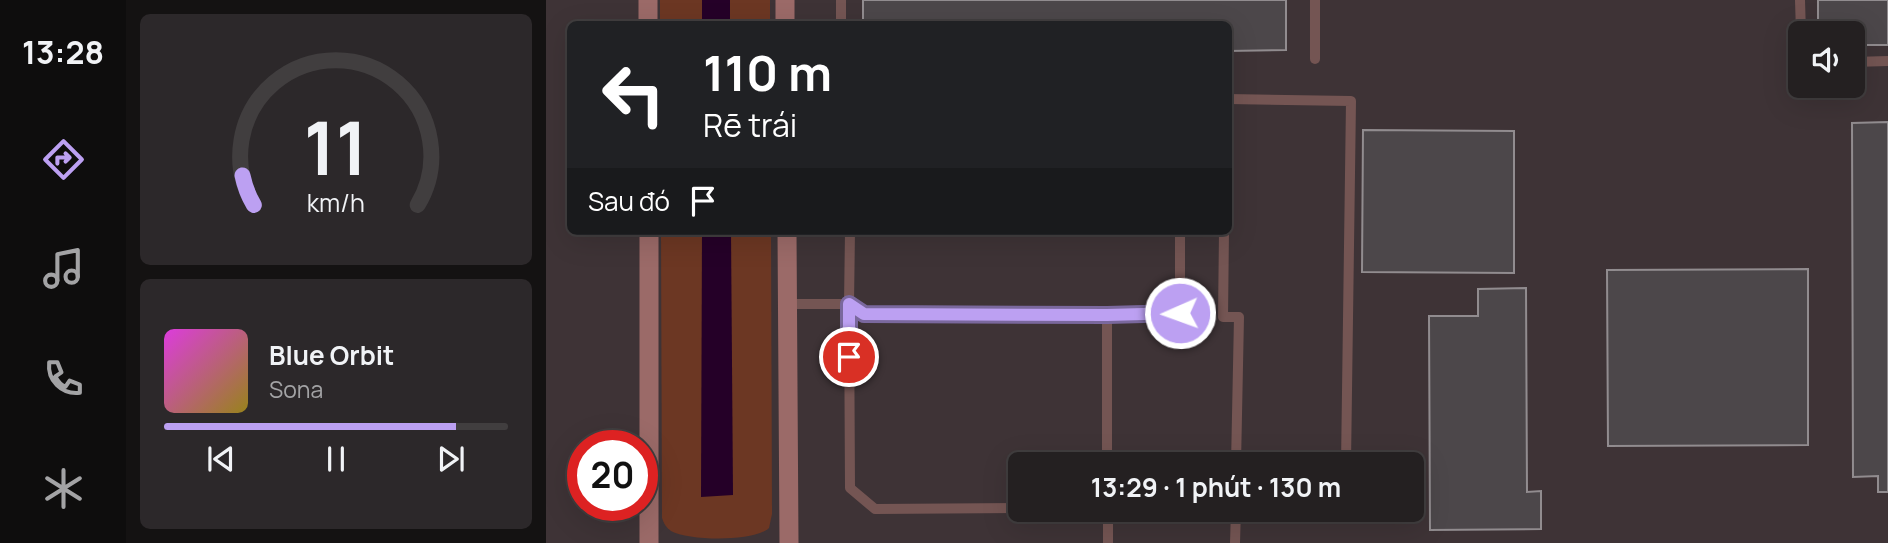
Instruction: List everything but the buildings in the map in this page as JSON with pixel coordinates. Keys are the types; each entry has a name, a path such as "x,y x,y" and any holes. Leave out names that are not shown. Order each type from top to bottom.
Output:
{"main road":[{"path":"648,0 648,21"},
{"path":"785,0 785,21"},
{"path":"649,235 649,543"},
{"path":"787,235 789,543"}],"lane":[{"path":"841,0 841,21"},
{"path":"1315,0 1315,59"},
{"path":"1800,0 1801,21"},
{"path":"1865,62 1888,61"},
{"path":"1232,99 1351,101 1346,452"},
{"path":"850,235 850,488 875,509 1008,508"},
{"path":"787,304 849,304 864,314 1180,313 1180,235"},
{"path":"1224,235 1223,317 1239,317 1236,452"},
{"path":"1107,315 1107,452"},
{"path":"1108,522 1108,543"},
{"path":"1235,543 1236,522"}],"shaded area":[{"path":"546,0 1888,0 1888,543 546,543"},
{"path":"660,0 770,0 770,21 660,21"},
{"path":"702,0 730,0 730,21 702,21"},
{"path":"661,235 771,235 772,514 769,528 761,533 736,538 692,537 671,531 662,518"},
{"path":"702,235 731,235 733,495 701,497"}],"route":[{"path":"849,357 849,304 864,314 1180,313"}]}
